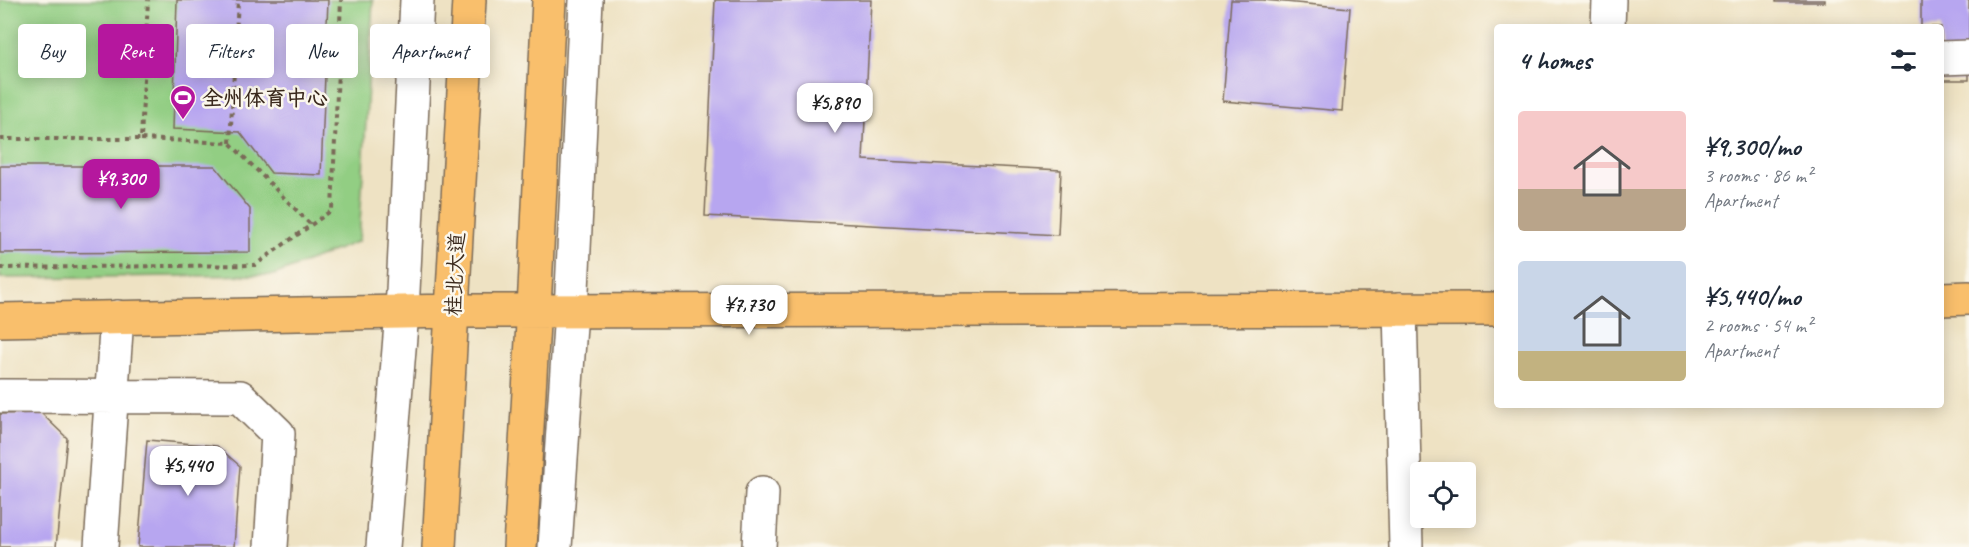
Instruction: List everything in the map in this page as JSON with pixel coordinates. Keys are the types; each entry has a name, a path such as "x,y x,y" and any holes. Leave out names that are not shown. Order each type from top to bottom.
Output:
{"main road":[{"name":"桂北大道","path":"439,547 469,0"},
{"path":"520,547 549,0"},
{"path":"1944,299 1969,298"},
{"path":"0,320 453,311 1494,309"}],"street":[{"path":"383,547 402,312 417,0"},
{"path":"555,547 571,311 586,0"},
{"path":"1608,24 1609,0"},
{"path":"1944,58 1969,57"},
{"path":"1400,309 1406,547"},
{"path":"101,547 117,317"},
{"path":"0,396 240,397 278,434 271,547"},
{"path":"759,547 762,493"}],"path":[{"path":"141,138 148,0"},
{"path":"231,143 238,0"},
{"path":"0,268 255,265 332,210 341,0"},
{"path":"0,139 141,138 231,143 311,225"}],"green space":[{"name":"全州体育中心","path":"0,0 373,0 359,241 274,275 0,278"}],"building":[{"path":"177,0 328,0 327,24 286,24 286,78 325,78 321,175 271,173 240,132 173,129"},
{"path":"715,0 871,0 863,160 1061,170 1058,235 705,216"},
{"path":"1231,0 1263,0 1350,8 1342,111 1223,101"},
{"path":"1776,0 1825,0 1825,2 1776,2"},
{"path":"1921,0 1969,0 1969,80 1944,80 1944,24 1921,24"},
{"path":"0,166 215,166 250,209 250,252 0,253"},
{"path":"41,413 67,438 56,547 0,547 0,414"},
{"path":"147,440 217,446 240,466 234,547 138,547"}],"place":[{"name":"全州体育中心","path":"183,121"}]}
